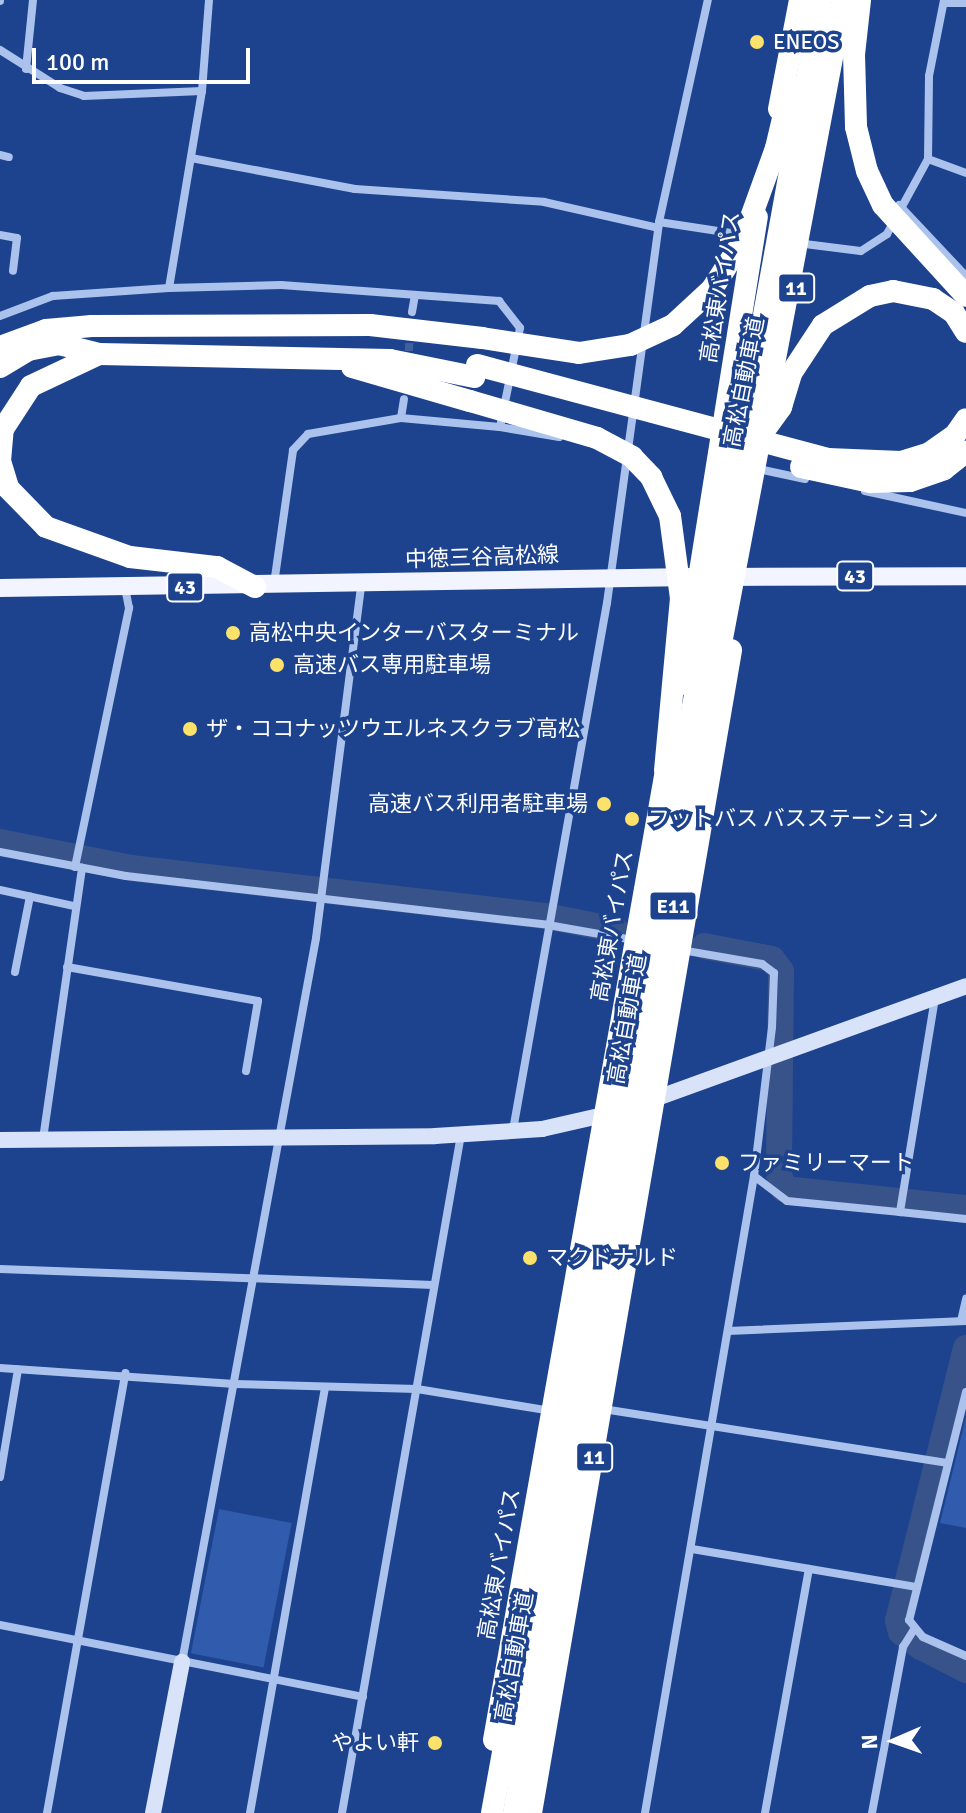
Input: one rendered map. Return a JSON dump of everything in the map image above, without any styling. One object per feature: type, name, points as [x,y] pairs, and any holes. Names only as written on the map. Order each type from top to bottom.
[{"type":"highway","name":"高松東バイパス","points":[[481,1813],[701,577],[754,237],[800,0]]},
{"type":"highway","name":"高松自動車道","points":[[492,1813],[635,1008],[821,0]]},
{"type":"highway","name":"高松自動車道","points":[[514,1813],[761,434],[843,0]]},
{"type":"highway","name":"11","points":[[531,1813],[602,1409],[677,949],[851,0]]},
{"type":"highway","points":[[860,0],[854,54],[856,127],[867,171],[883,205],[966,296]]},
{"type":"highway","points":[[0,347],[46,330],[92,326],[403,327],[552,351],[606,351],[654,336],[694,308],[728,268],[742,242],[776,148],[793,77],[812,52]]},
{"type":"highway","points":[[761,434],[781,407],[792,372],[823,325],[854,302],[893,291],[933,299],[954,313],[966,332]]},
{"type":"highway","points":[[335,326],[392,348],[870,482],[910,481],[944,469],[966,452]]},
{"type":"highway","points":[[0,367],[28,350],[59,344],[99,354],[390,360],[476,371],[828,459],[901,462],[928,454],[955,435],[966,419]]},
{"type":"highway","points":[[99,354],[31,386],[3,429],[0,461],[8,488],[46,527],[130,557],[217,567],[264,586]]},
{"type":"highway","points":[[332,361],[559,424],[632,457],[651,477],[670,516],[678,552],[679,656],[635,1008]]},
{"type":"main road","name":"中徳三谷高松線","points":[[0,588],[361,585],[610,577],[966,576]]},
{"type":"street","points":[[26,69],[33,0]]},
{"type":"street","points":[[169,288],[202,91],[209,0]]},
{"type":"street","points":[[513,1132],[610,577],[659,225],[708,0]]},
{"type":"street","points":[[191,158],[355,189],[544,202],[659,225],[861,251],[887,234],[899,205],[928,159],[929,76],[944,2],[966,3]]},
{"type":"street","points":[[0,50],[26,69],[84,96],[202,91]]},
{"type":"street","points":[[928,159],[966,173]]},
{"type":"street","points":[[899,205],[966,276]]},
{"type":"street","points":[[0,235],[17,238],[13,271]]},
{"type":"street","points":[[0,316],[53,296],[169,288],[281,285],[499,301],[517,319],[520,328],[500,427]]},
{"type":"street","points":[[412,312],[415,295]]},
{"type":"street","points":[[401,418],[404,399]]},
{"type":"street","points":[[264,586],[293,450],[320,429],[401,418],[500,427],[627,449]]},
{"type":"street","points":[[877,493],[936,482],[966,463]]},
{"type":"street","points":[[763,470],[966,513]]},
{"type":"street","points":[[153,1813],[322,893],[361,585]]},
{"type":"street","points":[[43,1139],[78,862],[129,608],[125,588]]},
{"type":"street","points":[[0,852],[549,920],[636,940]]},
{"type":"street","points":[[0,890],[74,906]]},
{"type":"street","points":[[15,972],[30,896]]},
{"type":"street","points":[[645,1813],[769,1083],[774,973],[762,964],[677,949]]},
{"type":"street","points":[[67,967],[258,1001],[246,1071]]},
{"type":"street","points":[[0,1140],[513,1132],[604,1116],[651,1101],[769,1061],[966,986]]},
{"type":"street","points":[[901,1206],[935,998]]},
{"type":"street","points":[[342,1813],[461,1134]]},
{"type":"street","points":[[754,1176],[787,1201],[901,1206],[966,1219]]},
{"type":"street","points":[[0,1269],[434,1285]]},
{"type":"street","points":[[728,1331],[963,1321],[966,1299]]},
{"type":"street","points":[[0,1368],[125,1373],[234,1384],[417,1389],[553,1412]]},
{"type":"street","points":[[0,1477],[18,1369]]},
{"type":"street","points":[[47,1813],[125,1373]]},
{"type":"street","points":[[250,1813],[325,1388]]},
{"type":"street","points":[[966,1392],[909,1586],[909,1620],[914,1631],[966,1656]]},
{"type":"street","points":[[602,1409],[944,1462]]},
{"type":"street","points":[[692,1549],[909,1586]]},
{"type":"street","points":[[765,1813],[809,1569]]},
{"type":"street","points":[[0,1625],[273,1682],[363,1697]]},
{"type":"street","points":[[872,1813],[903,1647],[914,1631]]},
{"type":"shaded area","points":[[966,1417],[966,1528],[940,1523]]},
{"type":"shaded area","points":[[219,1509],[292,1523],[264,1667],[191,1653]]},
{"type":"waterway","points":[[0,842],[131,868],[546,916],[616,930]]},
{"type":"waterway","points":[[704,946],[772,959],[781,971],[779,1174],[784,1189],[966,1208]]},
{"type":"waterway","points":[[966,1348],[898,1621],[901,1632],[921,1647],[966,1670]]},
{"type":"tunnel","points":[[408,363],[410,332]]},
{"type":"place","name":"ENEOS","points":[[757,42]]},
{"type":"place","name":"高松中央インターバスターミナル","points":[[233,633]]},
{"type":"place","name":"高速バス専用駐車場","points":[[277,665]]},
{"type":"place","name":"ザ・ココナッツウエルネスクラブ高松","points":[[190,729]]},
{"type":"place","name":"高速バス利用者駐車場","points":[[604,804]]},
{"type":"place","name":"フットバス バスステーション","points":[[632,819]]},
{"type":"place","name":"ファミリーマート","points":[[722,1163]]},
{"type":"place","name":"マクドナルド","points":[[530,1258]]},
{"type":"place","name":"やよい軒","points":[[435,1743]]}]
